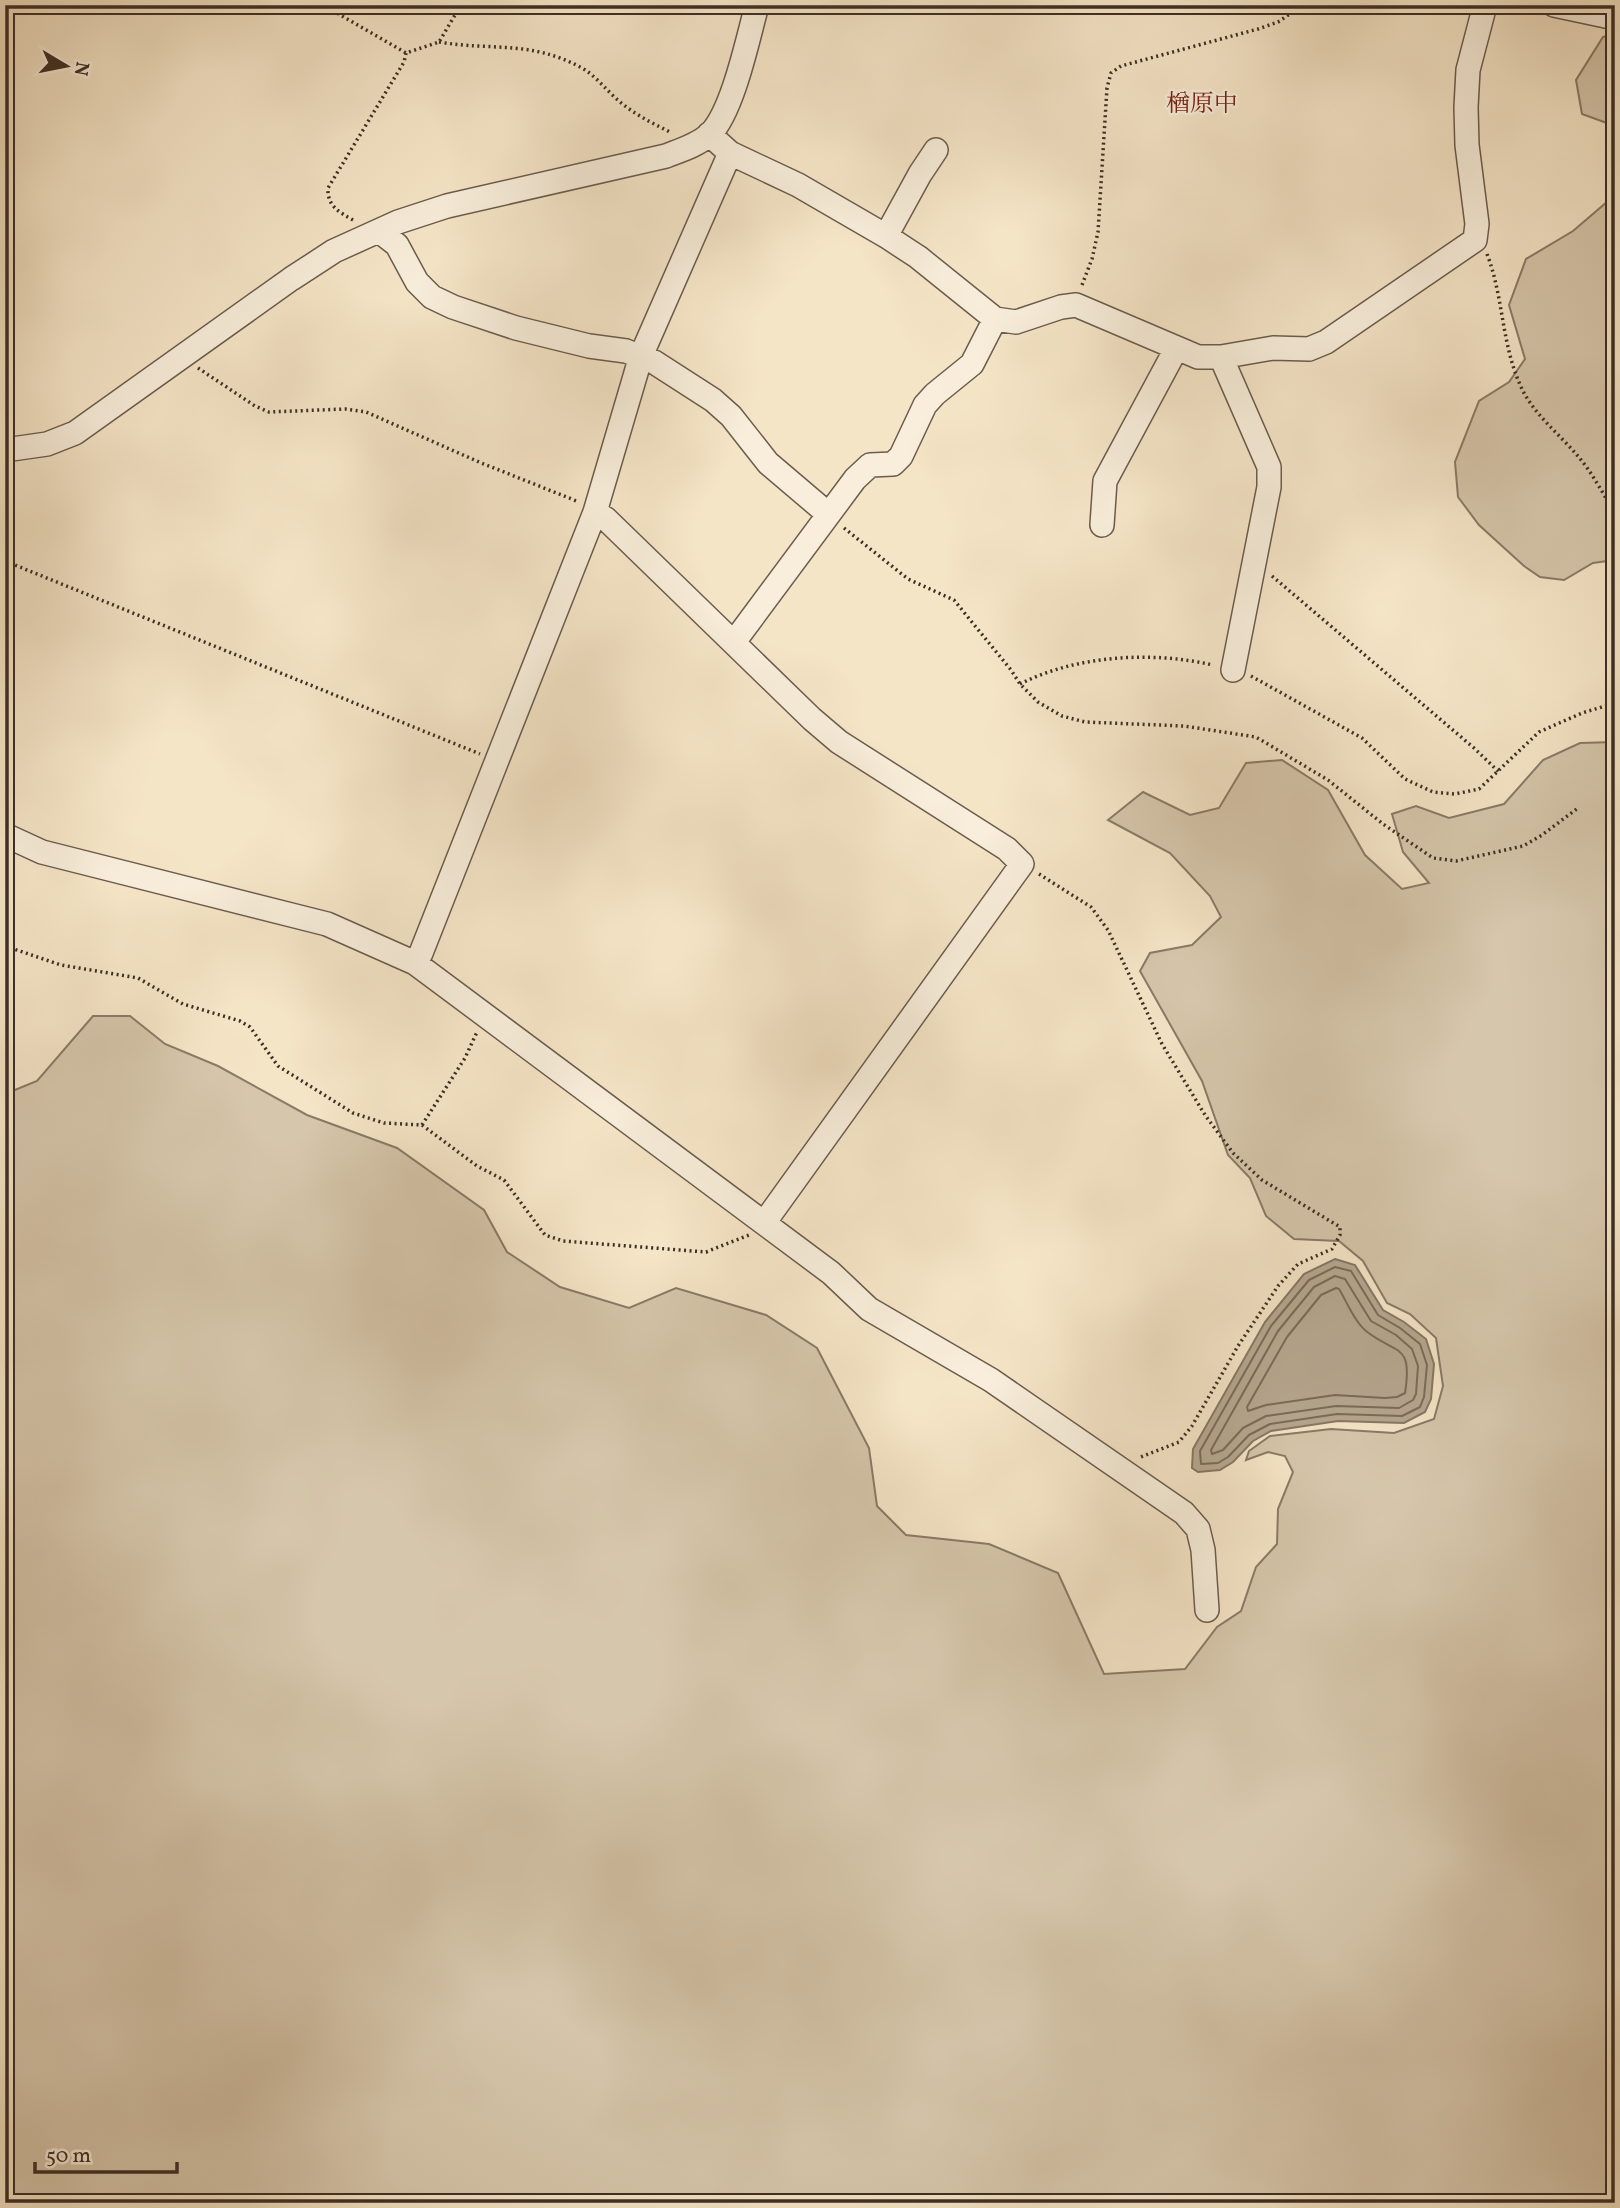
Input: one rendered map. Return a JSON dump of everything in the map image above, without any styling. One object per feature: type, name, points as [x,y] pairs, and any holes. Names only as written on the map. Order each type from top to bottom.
[{"type":"street","points":[[5,450],[47,444],[75,433],[291,279],[334,251],[379,230],[447,206],[666,156],[701,140],[720,121],[738,74],[757,5]]},
{"type":"street","points":[[701,140],[798,185],[886,236],[918,257],[995,319],[1016,322],[1061,307],[1076,305],[1198,357],[1221,357],[1273,348],[1309,349],[1326,342],[1475,240],[1477,224],[1467,145],[1466,107],[1468,70],[1485,5]]},
{"type":"street","points":[[1554,5],[1615,18]]},
{"type":"street","points":[[886,236],[919,174],[936,150]]},
{"type":"street","points":[[415,963],[596,512],[641,356],[730,153]]},
{"type":"street","points":[[379,230],[397,245],[417,282],[432,297],[453,307],[516,328],[641,356],[713,400],[731,416],[768,463],[828,514]]},
{"type":"street","points":[[734,642],[855,480],[870,465],[892,464],[901,456],[925,405],[972,364],[995,319]]},
{"type":"street","points":[[1102,526],[1105,481],[1176,349]]},
{"type":"street","points":[[1221,357],[1269,467],[1269,487],[1233,670]]},
{"type":"street","points":[[596,512],[839,742],[1007,849],[1022,864],[764,1223]]},
{"type":"street","points":[[5,835],[42,852],[327,924],[415,963],[831,1273],[869,1309],[991,1380],[1184,1513],[1198,1528],[1203,1550],[1207,1610]]},
{"type":"path","points":[[323,5],[406,53],[439,42],[518,47],[551,54],[585,69],[620,102],[642,118],[701,140]]},
{"type":"path","points":[[439,42],[461,5]]},
{"type":"path","points":[[1076,305],[1098,232],[1107,88],[1111,73],[1121,66],[1278,22],[1303,5]]},
{"type":"path","points":[[379,230],[365,227],[334,209],[327,198],[328,188],[404,62],[406,53]]},
{"type":"path","points":[[1475,240],[1486,251],[1492,268],[1505,343],[1511,366],[1524,393],[1579,456],[1615,513]]},
{"type":"path","points":[[182,357],[255,406],[269,412],[345,409],[366,412],[479,462],[582,503],[596,512]]},
{"type":"path","points":[[828,514],[908,579],[954,600],[1012,670],[1020,684],[1038,702],[1062,716],[1085,722],[1184,726],[1255,737],[1328,780],[1383,824],[1433,858],[1456,861],[1523,846],[1578,808]]},
{"type":"path","points":[[5,561],[496,761]]},
{"type":"path","points":[[1252,565],[1262,568],[1499,772]]},
{"type":"path","points":[[1020,684],[1032,678],[1107,658],[1186,659],[1233,670],[1248,674],[1362,738],[1405,779],[1433,792],[1455,793],[1479,789],[1539,733],[1582,713],[1615,703]]},
{"type":"path","points":[[1022,864],[1091,907],[1108,930],[1162,1044],[1205,1115],[1233,1153],[1262,1180],[1340,1227],[1340,1235],[1332,1249],[1298,1264],[1278,1286],[1238,1346],[1192,1426],[1179,1441],[1129,1463],[1124,1471]]},
{"type":"path","points":[[5,946],[61,965],[138,978],[183,1004],[240,1021],[250,1027],[278,1066],[353,1113],[384,1122],[422,1125],[477,1166],[504,1180],[545,1235],[563,1241],[706,1252],[752,1234],[764,1223]]},
{"type":"path","points":[[422,1125],[465,1058],[484,1016]]},
{"type":"shaded area","points":[[1615,35],[1615,126],[1582,114],[1576,80],[1603,37]]},
{"type":"shaded area","points":[[1615,188],[1615,560],[1593,563],[1564,580],[1540,577],[1479,525],[1458,497],[1455,462],[1479,401],[1509,382],[1525,359],[1509,305],[1526,259],[1573,231],[1608,201]]},
{"type":"shaded area","points":[[1615,742],[1615,2203],[5,2203],[5,1094],[37,1081],[93,1016],[130,1016],[165,1044],[218,1066],[307,1115],[397,1148],[484,1210],[507,1252],[560,1287],[629,1308],[676,1288],[766,1315],[817,1348],[869,1448],[877,1506],[906,1535],[989,1544],[1058,1573],[1104,1674],[1185,1669],[1217,1627],[1241,1611],[1256,1567],[1277,1544],[1278,1509],[1293,1472],[1285,1456],[1268,1452],[1246,1460],[1249,1451],[1270,1436],[1331,1429],[1394,1433],[1434,1419],[1443,1386],[1436,1338],[1410,1314],[1387,1303],[1363,1261],[1339,1241],[1294,1239],[1266,1216],[1250,1178],[1228,1155],[1202,1081],[1140,971],[1150,953],[1192,945],[1221,917],[1210,896],[1170,853],[1108,820],[1143,792],[1190,815],[1219,808],[1246,763],[1282,760],[1328,790],[1365,855],[1402,889],[1429,883],[1403,852],[1392,814],[1416,806],[1449,818],[1504,804],[1543,760],[1580,743]]},
{"type":"water","points":[[1335,1259],[1355,1265],[1383,1310],[1426,1339],[1434,1364],[1431,1399],[1425,1412],[1404,1423],[1338,1421],[1271,1431],[1253,1441],[1233,1462],[1220,1470],[1198,1472],[1192,1468],[1193,1449],[1265,1322],[1304,1274]]},
{"type":"district","name":"楢原中","points":[[1202,105]]}]
